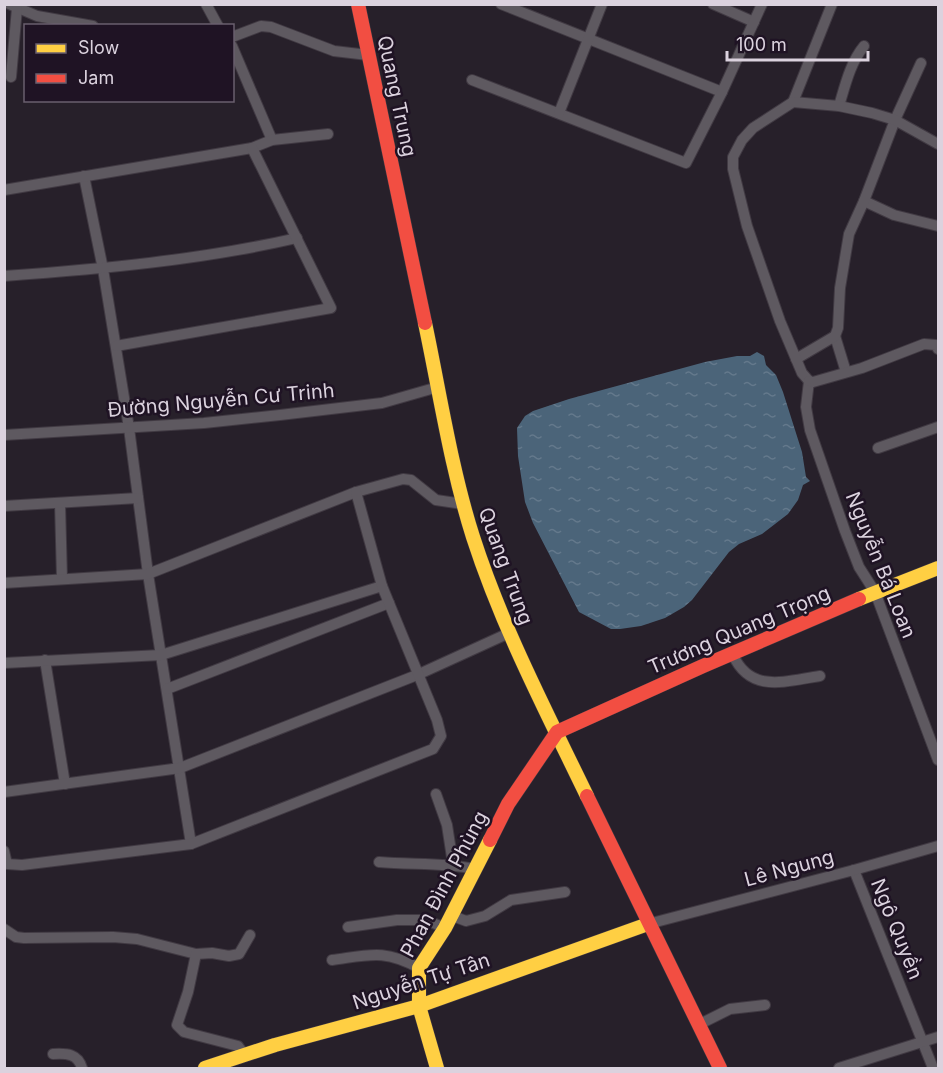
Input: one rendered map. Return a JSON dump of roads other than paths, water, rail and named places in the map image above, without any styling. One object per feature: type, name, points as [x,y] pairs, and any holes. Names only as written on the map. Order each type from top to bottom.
[{"type":"street","points":[[206,4],[217,24]]},
{"type":"street","name":"Quang Trung","points":[[358,4],[463,504],[483,572],[509,633],[648,924],[720,1068]]},
{"type":"street","points":[[501,4],[722,92]]},
{"type":"street","points":[[559,113],[602,4]]},
{"type":"street","points":[[713,4],[754,22]]},
{"type":"street","points":[[472,80],[686,163],[722,92],[762,4]]},
{"type":"street","points":[[832,4],[793,102],[753,128],[742,140],[733,157],[732,169],[747,226],[780,321],[802,373],[809,381],[813,382],[846,372],[924,344],[936,345],[939,349]]},
{"type":"street","points":[[11,77],[13,6],[37,16],[82,24]]},
{"type":"street","points":[[234,36],[261,26],[271,27],[334,51],[368,55]]},
{"type":"street","points":[[839,106],[851,68],[864,46]]},
{"type":"street","points":[[234,51],[272,140]]},
{"type":"street","points":[[846,372],[835,336],[838,328],[840,288],[849,234],[895,120],[921,63]]},
{"type":"street","points":[[793,102],[839,106],[895,120],[939,144]]},
{"type":"street","points":[[4,190],[252,148],[272,140],[328,134]]},
{"type":"street","points":[[116,346],[331,308],[252,148]]},
{"type":"street","points":[[84,176],[116,346],[148,574],[191,843]]},
{"type":"street","points":[[864,201],[894,215],[939,226]]},
{"type":"street","points":[[4,276],[103,269],[268,245],[297,238]]},
{"type":"street","points":[[796,359],[835,336]]},
{"type":"street","name":"Nguyễn Bá Loan","points":[[809,381],[806,407],[810,430],[859,567],[875,592],[939,760]]},
{"type":"street","name":"Đường Nguyễn Cư Trinh","points":[[4,435],[215,422],[382,403],[438,387]]},
{"type":"street","points":[[878,448],[939,427]]},
{"type":"street","points":[[4,583],[148,574],[356,492],[402,479],[411,480],[436,500],[463,504]]},
{"type":"street","points":[[4,851],[6,865],[22,865],[191,843],[433,748],[441,736],[437,720],[382,586],[356,492]]},
{"type":"street","points":[[4,506],[138,498]]},
{"type":"street","points":[[60,503],[62,579]]},
{"type":"street","name":"Trương Quang Trọng","points":[[557,732],[875,592],[939,568]]},
{"type":"street","points":[[4,663],[162,655],[382,586]]},
{"type":"street","points":[[167,690],[389,603]]},
{"type":"street","points":[[4,792],[180,768],[417,675],[509,633]]},
{"type":"street","points":[[733,655],[743,672],[768,682],[820,676]]},
{"type":"street","points":[[45,660],[65,784]]},
{"type":"street","name":"Phan Đình Phùng","points":[[437,1068],[419,1006],[419,968],[475,870],[508,804],[557,732]]},
{"type":"street","points":[[436,794],[447,825],[453,864]]},
{"type":"street","name":"Lê Ngung","points":[[648,924],[939,846]]},
{"type":"street","points":[[379,862],[421,866],[453,864],[475,870]]},
{"type":"street","name":"Ngô Quyền","points":[[854,870],[933,1068]]},
{"type":"street","points":[[348,927],[397,920],[466,921],[485,916],[511,900],[565,892]]},
{"type":"street","name":"Nguyễn Tự Tân","points":[[205,1068],[275,1045],[419,1006],[648,924]]},
{"type":"street","points":[[4,929],[16,937],[24,938],[79,936],[137,939],[196,954],[212,953],[229,956],[239,954],[250,935]]},
{"type":"street","points":[[196,954],[188,992],[177,1025],[184,1032],[238,1046],[245,1056]]},
{"type":"street","points":[[332,960],[386,954],[419,968]]},
{"type":"street","points":[[698,1025],[730,1009],[765,1005]]},
{"type":"street","points":[[839,1068],[939,1037]]},
{"type":"street","points":[[53,1054],[72,1055],[82,1068]]},
{"type":"water","points":[[757,352],[764,356],[766,365],[776,375],[802,452],[806,477],[810,481],[803,485],[798,500],[788,514],[762,534],[739,544],[729,552],[692,600],[665,618],[641,626],[611,629],[579,612],[533,523],[525,502],[518,456],[517,428],[525,416],[569,399],[705,362],[750,356]]}]
